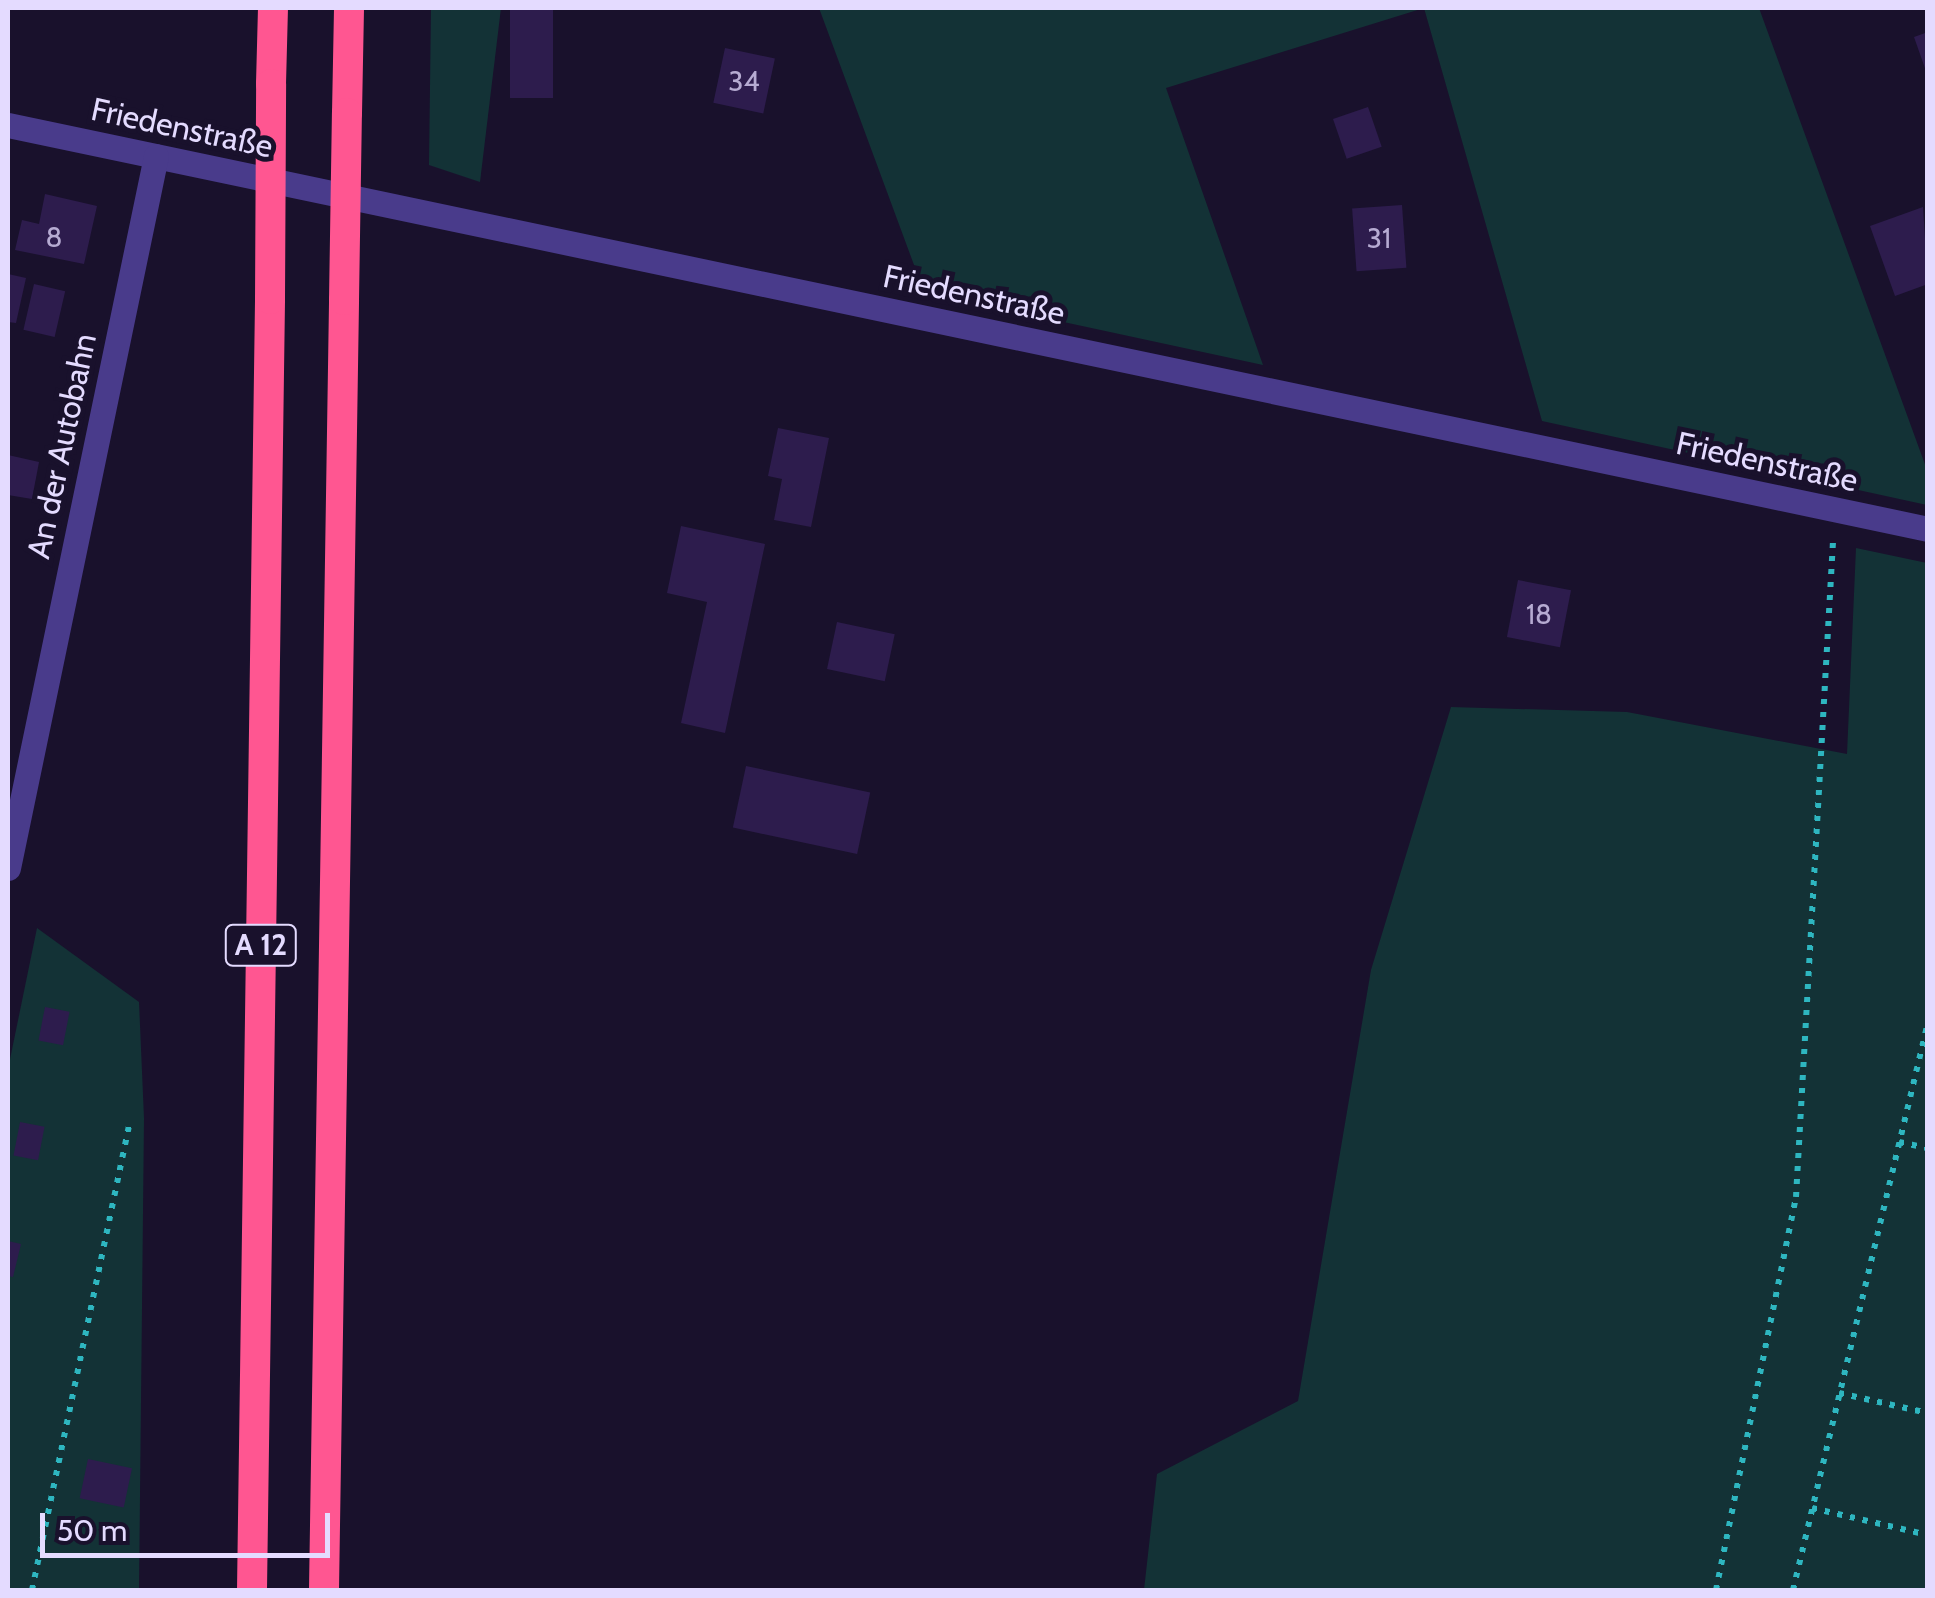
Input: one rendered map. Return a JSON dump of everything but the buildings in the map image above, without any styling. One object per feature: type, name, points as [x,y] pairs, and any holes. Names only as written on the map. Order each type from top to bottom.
[{"type":"highway","name":"A 12","points":[[252,1590],[272,8]]},
{"type":"highway","name":"A 12","points":[[324,1590],[349,8]]},
{"type":"street","name":"Friedenstraße","points":[[8,125],[1928,529]]},
{"type":"street","name":"An der Autobahn","points":[[8,868],[156,156]]},
{"type":"path","points":[[1716,1590],[1796,1197],[1835,510]]},
{"type":"path","points":[[1793,1590],[1928,1022]]},
{"type":"path","points":[[32,1590],[130,1121]]},
{"type":"path","points":[[1898,1142],[1928,1148]]},
{"type":"path","points":[[1839,1394],[1928,1413]]},
{"type":"path","points":[[1812,1508],[1928,1534]]},
{"type":"green space","points":[[431,8],[501,8],[480,182],[429,165]]},
{"type":"green space","points":[[819,8],[1424,8],[1166,88],[1263,365],[924,292]]},
{"type":"green space","points":[[1424,8],[1759,8],[1927,470],[1927,505],[1542,421]]},
{"type":"green space","points":[[1856,548],[1927,563],[1927,1590],[1144,1590],[1157,1474],[1298,1401],[1371,970],[1451,707],[1627,712],[1847,754]]},
{"type":"green space","points":[[37,928],[139,1002],[144,1118],[139,1590],[8,1590],[8,1069]]}]
